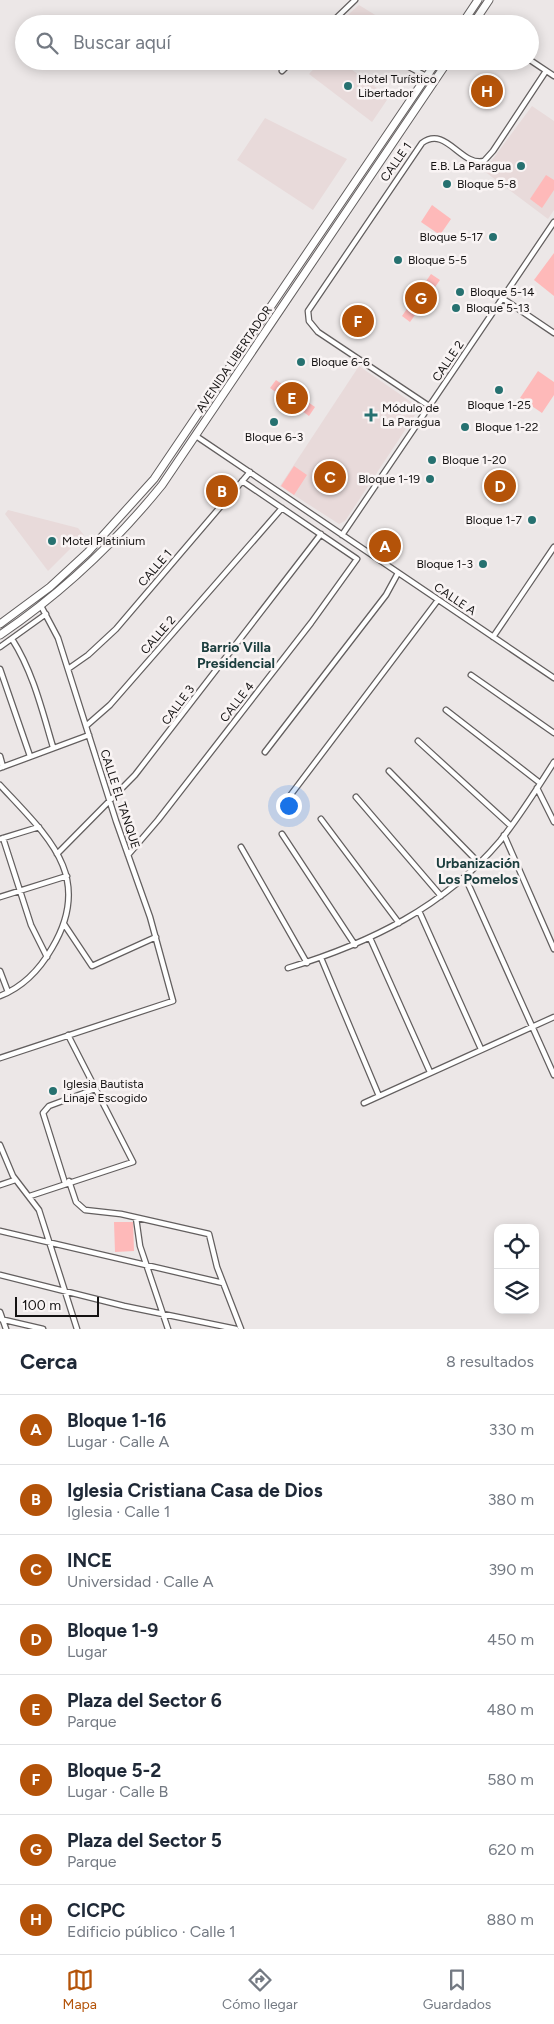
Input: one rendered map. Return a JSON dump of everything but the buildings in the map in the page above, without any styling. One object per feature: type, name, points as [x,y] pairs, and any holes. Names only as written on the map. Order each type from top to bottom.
[{"type":"main road","points":[[468,15],[478,0]]},
{"type":"main road","points":[[480,15],[489,0]]},
{"type":"main road","name":"AVENIDA LIBERTADOR","points":[[0,624],[50,587],[101,540],[154,479],[189,430],[430,70]]},
{"type":"main road","name":"AVENIDA LIBERTADOR","points":[[0,635],[41,606],[95,559],[129,524],[162,485],[442,70]]},
{"type":"main road","points":[[189,430],[196,436]]},
{"type":"street","points":[[339,15],[355,0]]},
{"type":"street","points":[[539,66],[554,76]]},
{"type":"street","points":[[415,70],[426,76]]},
{"type":"street","name":"CALLE 1","points":[[429,406],[318,332],[308,318],[308,311],[422,143],[430,139],[438,139],[475,161],[484,160],[493,151],[546,71]]},
{"type":"street","name":"CALLE 2","points":[[340,547],[345,536],[429,406],[554,222]]},
{"type":"street","points":[[502,298],[554,333]]},
{"type":"street","name":"CALLE A","points":[[196,436],[554,678]]},
{"type":"street","name":"CALLE 1","points":[[68,669],[88,655],[116,629],[250,472]]},
{"type":"street","points":[[242,481],[340,547]]},
{"type":"street","name":"CALLE 2","points":[[86,726],[110,705],[282,508]]},
{"type":"street","points":[[306,524],[312,515]]},
{"type":"street","name":"CALLE 3","points":[[57,854],[110,802],[168,734],[321,534]]},
{"type":"street","points":[[493,637],[554,546]]},
{"type":"street","name":"CALLE 4","points":[[128,855],[164,813],[311,623],[357,559],[340,547]]},
{"type":"street","points":[[265,752],[386,595],[398,573]]},
{"type":"street","points":[[283,805],[438,600]]},
{"type":"street","name":"CALLE EL TANQUE","points":[[41,606],[58,638],[88,735],[156,937],[173,1001],[68,1035]]},
{"type":"street","points":[[0,647],[46,614]]},
{"type":"street","points":[[12,639],[24,658],[34,684],[53,747]]},
{"type":"street","points":[[0,669],[30,756]]},
{"type":"street","points":[[471,675],[554,733]]},
{"type":"street","points":[[446,710],[539,785],[554,822]]},
{"type":"street","points":[[0,756],[2,767],[88,735]]},
{"type":"street","points":[[418,741],[512,826]]},
{"type":"street","points":[[288,968],[355,946],[419,911],[441,896],[465,877],[512,826],[554,762]]},
{"type":"street","points":[[389,771],[479,863]]},
{"type":"street","points":[[0,785],[39,827],[57,854],[67,876],[70,900],[64,924],[47,957],[24,983],[0,996]]},
{"type":"street","points":[[356,797],[441,896]]},
{"type":"street","points":[[321,819],[398,923]]},
{"type":"street","points":[[39,827],[2,838],[34,934],[47,957]]},
{"type":"street","points":[[282,834],[355,946]]},
{"type":"street","points":[[504,835],[554,949]]},
{"type":"street","points":[[241,847],[307,963]]},
{"type":"street","points":[[0,897],[67,876]]},
{"type":"street","points":[[465,877],[553,1075]]},
{"type":"street","points":[[419,911],[481,1049]]},
{"type":"street","points":[[64,924],[92,966],[156,937]]},
{"type":"street","points":[[370,938],[430,1072]]},
{"type":"street","points":[[321,958],[379,1096]]},
{"type":"street","points":[[0,971],[8,992]]},
{"type":"street","points":[[364,1102],[554,1017]]},
{"type":"street","points":[[0,1058],[68,1035],[133,1162],[67,1182],[30,1196]]},
{"type":"street","points":[[95,1089],[49,1106],[44,1110],[44,1120],[76,1202],[81,1208],[90,1212],[136,1218],[209,1234],[223,1283],[241,1329]]},
{"type":"street","points":[[1,1149],[15,1180],[30,1196],[38,1210],[77,1329]]},
{"type":"street","points":[[0,1185],[15,1180]]},
{"type":"street","points":[[136,1218],[140,1246],[168,1329]]},
{"type":"street","points":[[0,1231],[223,1283]]},
{"type":"street","points":[[0,1275],[124,1306],[162,1312],[236,1329]]},
{"type":"street","points":[[0,1312],[6,1329]]},
{"type":"street","points":[[1,1319],[43,1329]]},
{"type":"shaded area","points":[[359,5],[375,15],[348,15]]},
{"type":"shaded area","name":"Hotel Turístico Libertador","points":[[313,70],[352,70],[389,97],[372,122],[309,74]]},
{"type":"shaded area","name":"E.B. La Paragua","points":[[532,106],[554,121],[554,210],[548,219],[484,171]]},
{"type":"shaded area","points":[[265,118],[347,159],[313,210],[237,160]]},
{"type":"shaded area","points":[[546,175],[554,180],[554,190],[542,208],[530,199]]},
{"type":"shaded area","points":[[432,205],[451,219],[440,235],[421,222]]},
{"type":"shaded area","points":[[554,253],[554,296],[534,280]]},
{"type":"shaded area","points":[[431,274],[440,280],[410,322],[402,316]]},
{"type":"shaded area","points":[[359,366],[414,404],[417,412],[345,521],[339,524],[280,486]]},
{"type":"shaded area","points":[[538,371],[554,382],[554,395],[542,413],[520,398]]},
{"type":"shaded area","points":[[276,380],[315,407],[309,416],[270,388]]},
{"type":"shaded area","points":[[294,466],[307,475],[294,495],[281,486]]},
{"type":"shaded area","name":"Motel Platinium","points":[[8,510],[78,528],[84,535],[48,571],[5,514]]},
{"type":"shaded area","points":[[114,1222],[133,1222],[134,1251],[115,1252]]},
{"type":"place","name":"Hotel Turístico Libertador","points":[[348,86]]},
{"type":"place","name":"CICPC","points":[[487,91]]},
{"type":"place","name":"E.B. La Paragua","points":[[521,166]]},
{"type":"place","name":"Bloque 5-8","points":[[447,184]]},
{"type":"place","name":"Bloque 5-17","points":[[493,237]]},
{"type":"place","name":"Bloque 5-5","points":[[398,260]]},
{"type":"place","name":"Bloque 5-14","points":[[460,292]]},
{"type":"place","name":"Plaza del Sector 5","points":[[421,298]]},
{"type":"place","name":"Bloque 5-13","points":[[456,308]]},
{"type":"place","name":"Bloque 5-2","points":[[358,321]]},
{"type":"place","name":"Bloque 6-6","points":[[301,362]]},
{"type":"place","name":"Bloque 1-25","points":[[499,390]]},
{"type":"place","name":"Plaza del Sector 6","points":[[292,398]]},
{"type":"place","name":"Módulo de La Paragua","points":[[371,415]]},
{"type":"place","name":"Bloque 6-3","points":[[274,422]]},
{"type":"place","name":"Bloque 1-22","points":[[465,427]]},
{"type":"place","name":"Bloque 1-20","points":[[432,460]]},
{"type":"place","name":"INCE","points":[[330,477]]},
{"type":"place","name":"Bloque 1-19","points":[[430,479]]},
{"type":"place","name":"Bloque 1-9","points":[[500,486]]},
{"type":"place","name":"Iglesia Cristiana Casa de Dios","points":[[222,491]]},
{"type":"place","name":"Bloque 1-7","points":[[532,520]]},
{"type":"place","name":"Motel Platinium","points":[[52,541]]},
{"type":"place","name":"Bloque 1-16","points":[[385,546]]},
{"type":"place","name":"Bloque 1-3","points":[[483,564]]},
{"type":"place","name":"Iglesia Bautista Linaje Escogido","points":[[53,1091]]},
{"type":"district","name":"Barrio Villa Presidencial","points":[[236,656]]},
{"type":"district","name":"Urbanización Los Pomelos","points":[[478,872]]}]
